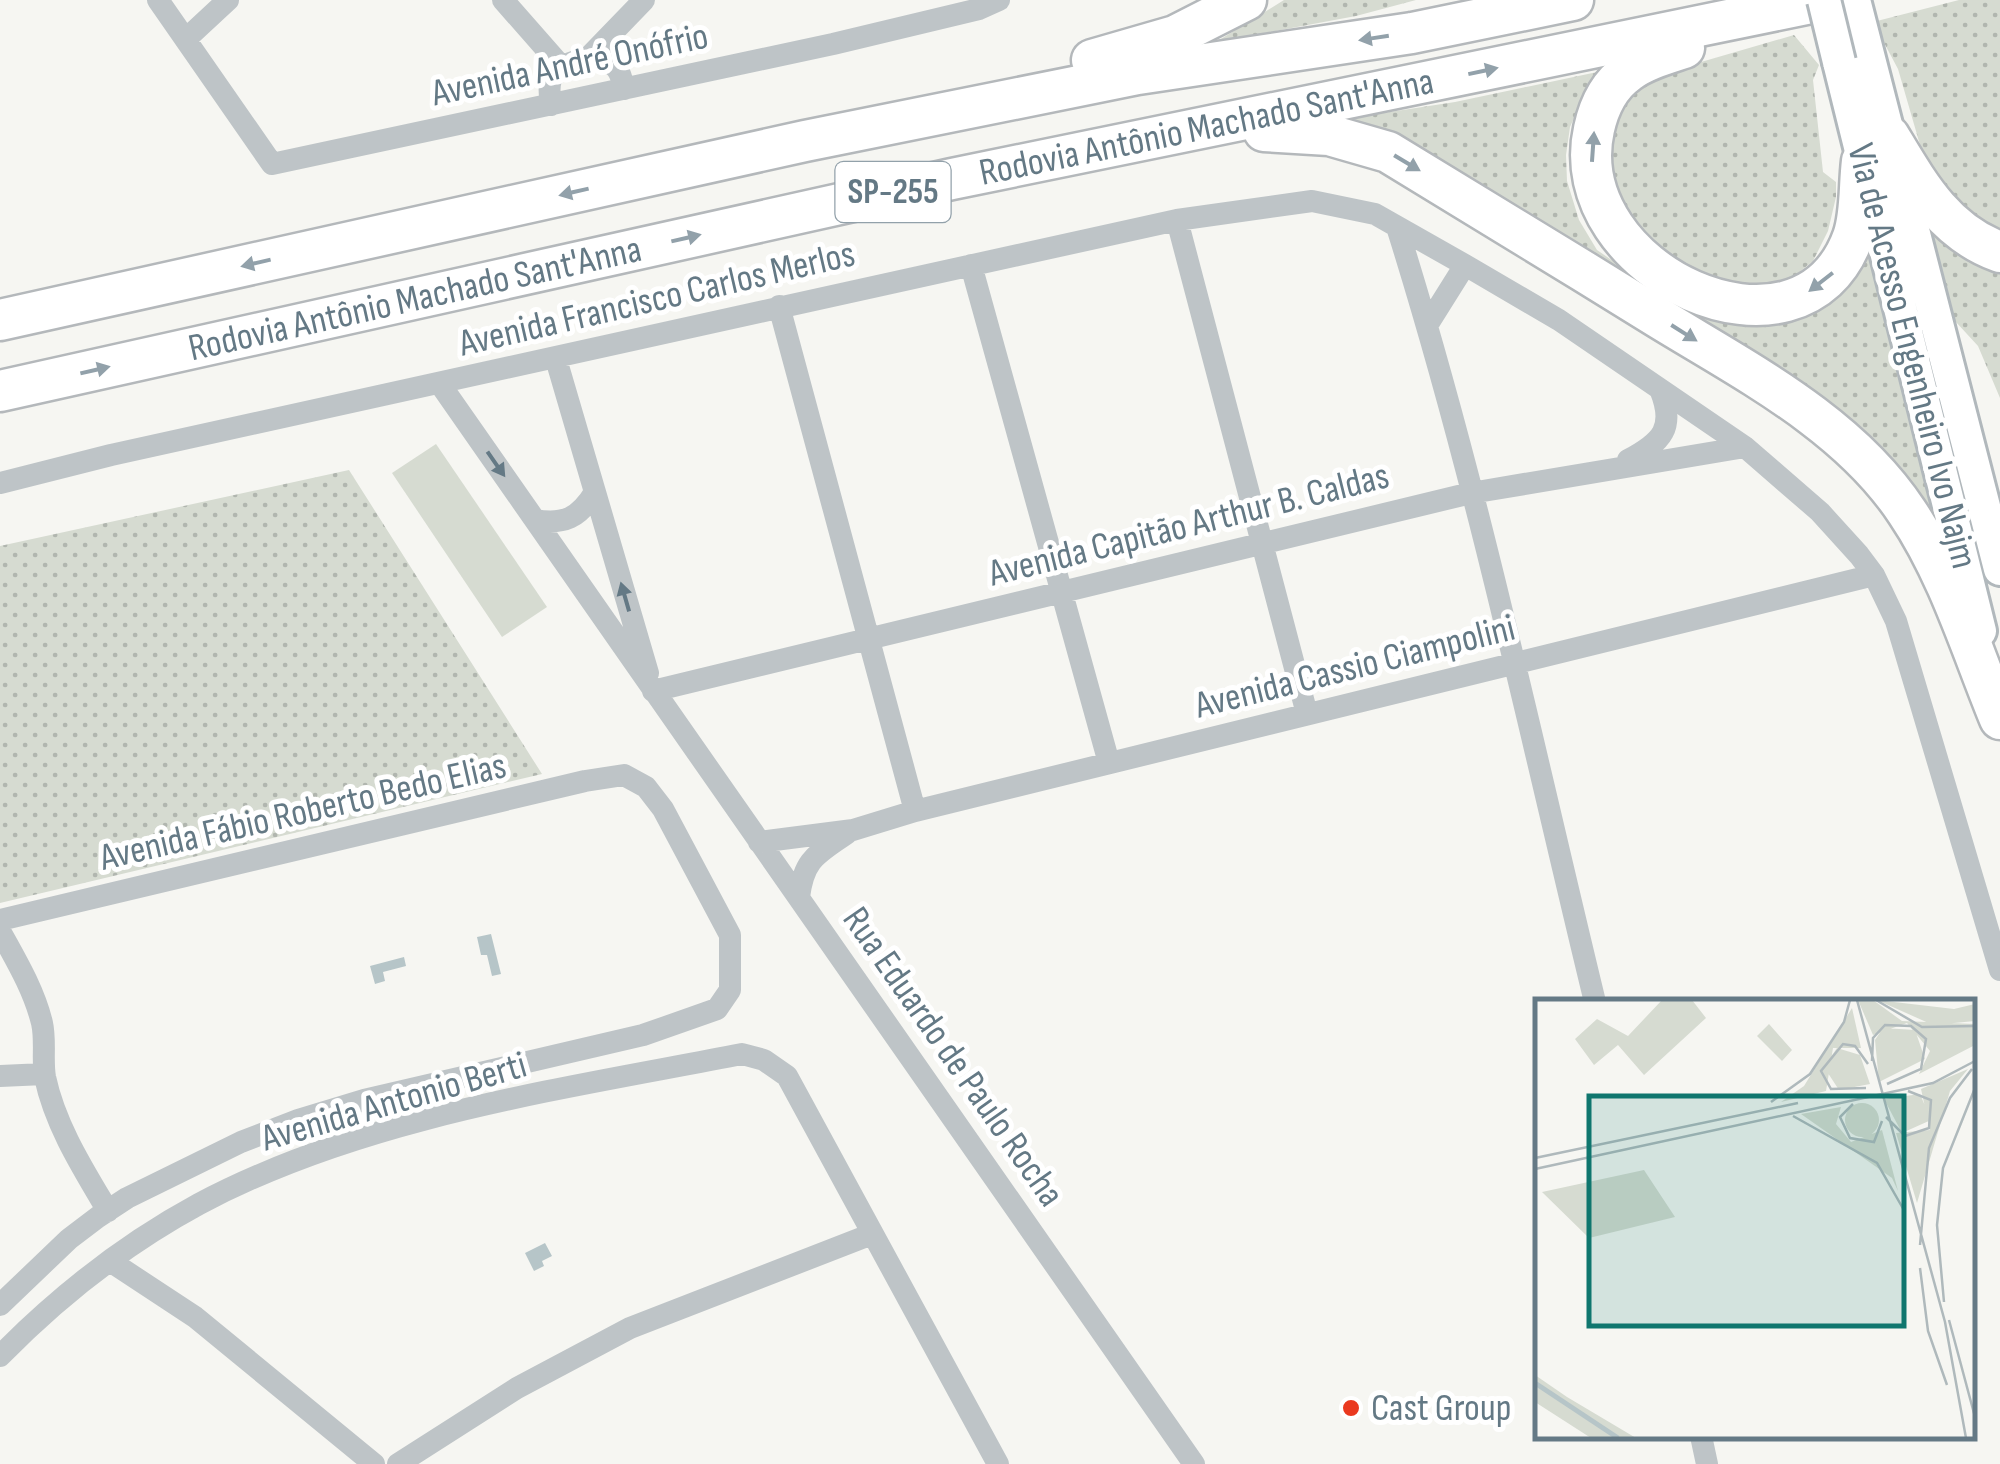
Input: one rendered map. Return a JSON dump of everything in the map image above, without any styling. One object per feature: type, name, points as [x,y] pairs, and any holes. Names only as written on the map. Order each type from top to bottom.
[{"type":"highway","points":[[805,141],[1175,36],[1246,0]]},
{"type":"highway","name":"Rodovia Antônio Machado Sant'Anna","points":[[0,320],[805,141],[1138,74],[1412,33],[1572,0]]},
{"type":"highway","points":[[1813,3],[1628,71],[1607,92],[1595,125],[1593,186],[1621,241],[1638,256],[1711,299],[1764,306],[1808,292],[1836,270],[1854,236],[1876,148],[1960,230],[2000,252]]},
{"type":"highway","name":"Rodovia Antônio Machado Sant'Anna","points":[[0,391],[1072,156],[1813,3]]},
{"type":"highway","points":[[1072,156],[1270,130],[1329,135],[1388,152],[1518,230],[1830,429],[1880,476],[1908,514],[1941,575],[2000,720]]},
{"type":"main road","points":[[1854,0],[1854,60]]},
{"type":"main road","points":[[1813,3],[1854,60]]},
{"type":"main road","name":"Via de Acesso Engenheiro Ivo Najm","points":[[1854,60],[2000,708]]},
{"type":"main road","name":"Via de Acesso Engenheiro Ivo Najm","points":[[1876,148],[2000,570]]},
{"type":"street","points":[[158,0],[186,38],[228,0]]},
{"type":"street","points":[[503,0],[561,66]]},
{"type":"street","points":[[551,104],[551,79],[561,66],[598,55],[644,0]]},
{"type":"street","points":[[909,26],[918,0]]},
{"type":"street","name":"Avenida André Onófrio","points":[[186,38],[272,164],[909,26],[979,10],[999,0]]},
{"type":"street","points":[[598,55],[618,68],[624,89]]},
{"type":"street","name":"Avenida Francisco Carlos Merlos","points":[[0,483],[1176,220],[1312,201],[1375,214],[1560,320],[1746,448],[1820,512],[1874,575],[1896,620],[2000,970]]},
{"type":"street","points":[[1176,220],[1307,714]]},
{"type":"street","points":[[1397,227],[1428,324],[1471,492],[1594,999]]},
{"type":"street","points":[[972,265],[1109,763]]},
{"type":"street","points":[[1428,324],[1466,265]]},
{"type":"street","points":[[779,306],[915,811]]},
{"type":"street","points":[[556,360],[653,690]]},
{"type":"street","name":"Rua Eduardo de Paulo Rocha","points":[[440,384],[1194,1464]]},
{"type":"street","points":[[1612,468],[1652,448],[1660,439],[1666,417],[1660,388]]},
{"type":"street","name":"Avenida Capitão Arthur B. Caldas","points":[[653,690],[1471,492],[1746,448]]},
{"type":"street","points":[[535,520],[555,524],[572,519],[594,492]]},
{"type":"street","name":"Avenida Cassio Ciampolini","points":[[853,830],[915,811],[1874,575]]},
{"type":"street","name":"Avenida Fábio Roberto Bedo Elias","points":[[0,920],[585,781],[624,776],[646,788],[663,810],[730,934],[730,990],[717,1009],[643,1035],[452,1077],[298,1120],[224,1150],[108,1210]]},
{"type":"street","points":[[760,842],[853,830]]},
{"type":"street","points":[[799,897],[802,873],[817,854],[853,830]]},
{"type":"street","points":[[0,931],[26,979],[42,1023],[44,1074],[74,1155],[108,1210],[69,1239],[0,1305]]},
{"type":"street","name":"Avenida Antonio Berti","points":[[0,1356],[47,1308],[139,1240],[201,1204],[288,1164],[482,1106],[742,1054],[764,1060],[787,1076],[872,1234]]},
{"type":"street","points":[[0,1076],[44,1074]]},
{"type":"street","points":[[398,1464],[517,1388],[630,1328],[872,1234],[998,1464]]},
{"type":"street","points":[[110,1262],[194,1318],[374,1464]]},
{"type":"street","points":[[1702,1439],[1708,1464]]},
{"type":"shaded area","points":[[1284,0],[1416,0],[1356,16],[1216,42]]},
{"type":"shaded area","points":[[1959,0],[2000,0],[2000,241],[1929,176],[1898,69],[1873,22]]},
{"type":"shaded area","points":[[1794,35],[1819,65],[1813,80],[1823,172],[1836,182],[1828,231],[1813,261],[1787,282],[1708,288],[1622,232],[1604,143],[1629,83]]},
{"type":"shaded area","points":[[1602,71],[1583,98],[1570,127],[1567,181],[1579,220],[1597,250],[1664,296],[1757,318],[1861,216],[1960,609],[1890,476],[1344,119],[1455,102]]},
{"type":"shaded area","points":[[1919,204],[2000,263],[2000,398],[1978,346],[1944,309]]},
{"type":"shaded area","points":[[436,444],[547,607],[502,637],[392,473]]},
{"type":"shaded area","points":[[349,470],[542,774],[0,903],[0,546]]},
{"type":"shaded area","points":[[491,934],[501,974],[492,976],[477,937]]},
{"type":"shaded area","points":[[404,957],[406,966],[383,972],[385,981],[375,984],[370,966]]},
{"type":"shaded area","points":[[545,1243],[552,1256],[534,1271],[525,1253]]},
{"type":"place","name":"Cast Group","points":[[1351,1408]]}]
